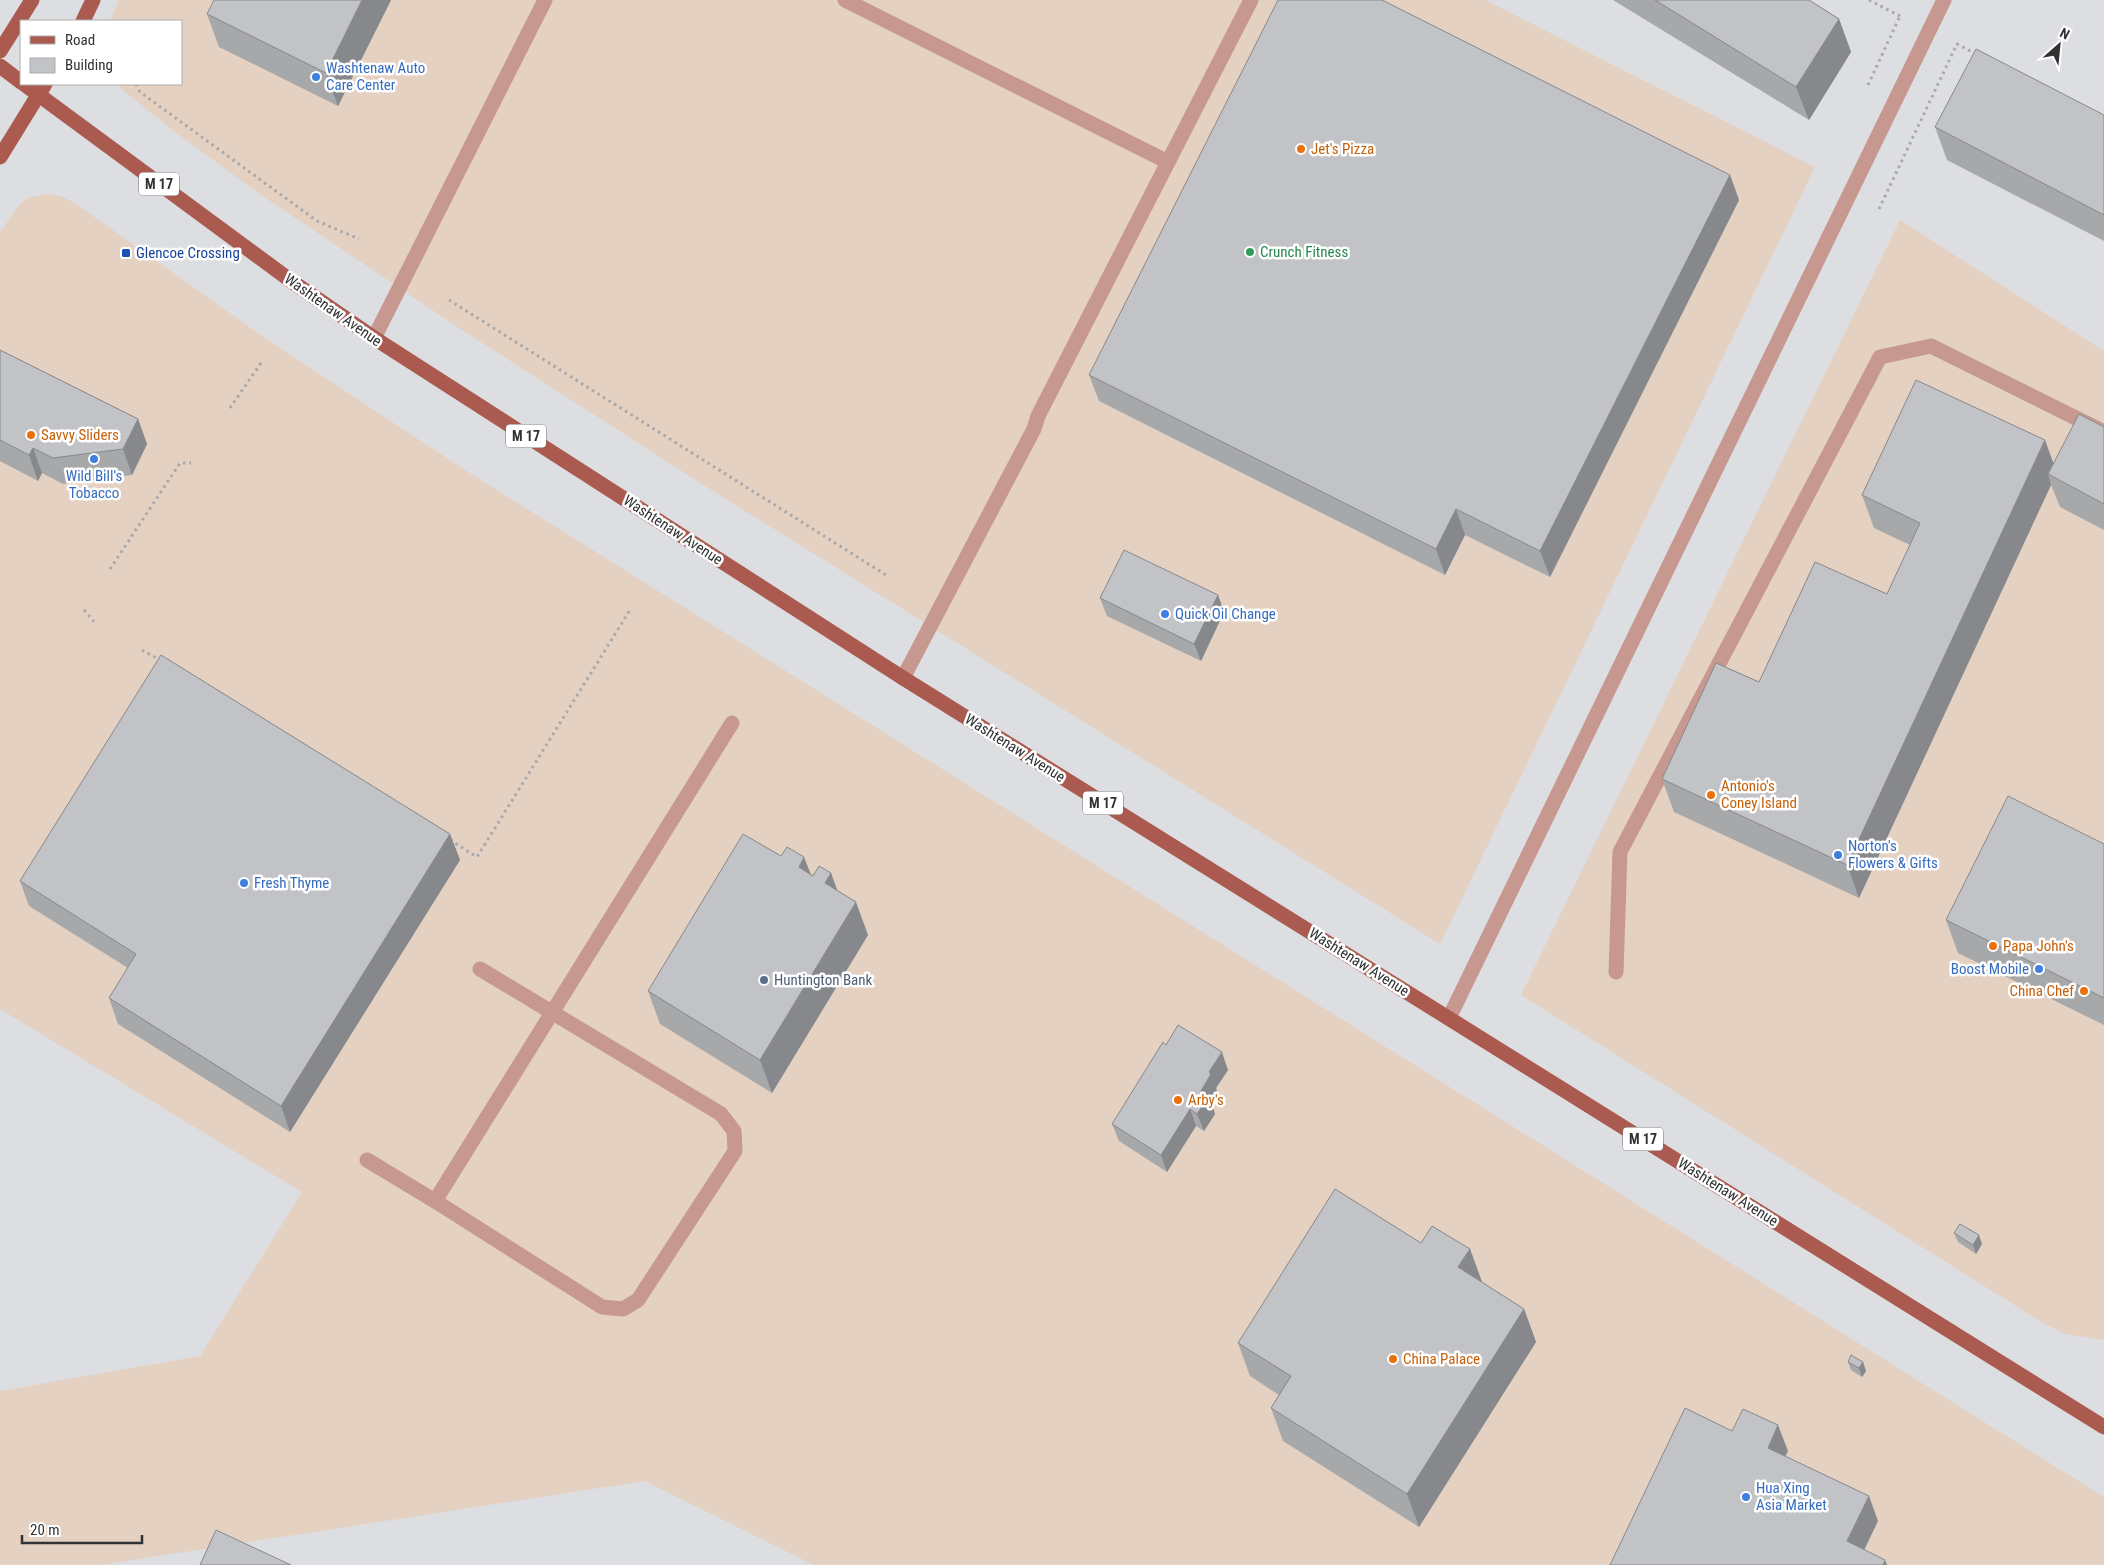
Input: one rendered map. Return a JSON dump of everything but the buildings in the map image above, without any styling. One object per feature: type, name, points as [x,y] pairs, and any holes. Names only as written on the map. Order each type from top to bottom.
[{"type":"main road","points":[[0,51],[32,0]]},
{"type":"main road","points":[[83,20],[93,0]]},
{"type":"main road","name":"Washtenaw Avenue","points":[[0,66],[20,81]]},
{"type":"main road","name":"Washtenaw Avenue","points":[[29,85],[42,89],[287,278],[374,338],[903,678],[2104,1427]]},
{"type":"main road","points":[[0,157],[42,89]]},
{"type":"lane","points":[[374,338],[545,0]]},
{"type":"lane","points":[[845,0],[1168,162]]},
{"type":"lane","points":[[903,678],[1034,429],[1038,416],[1251,0]]},
{"type":"lane","points":[[1449,1018],[1944,0]]},
{"type":"lane","points":[[1616,972],[1620,852],[1880,357],[1932,346],[2104,432]]},
{"type":"lane","points":[[435,1201],[732,723]]},
{"type":"lane","points":[[367,1160],[602,1307],[623,1309],[638,1300],[735,1151],[734,1131],[721,1114],[480,969]]},
{"type":"path","points":[[1869,0],[1900,16]]},
{"type":"path","points":[[1878,209],[1958,44],[1983,57]]},
{"type":"path","points":[[136,85],[140,92],[317,221],[359,240]]},
{"type":"path","points":[[449,300],[886,575]]},
{"type":"path","points":[[230,408],[261,363]]},
{"type":"path","points":[[110,569],[180,463],[191,463]]},
{"type":"path","points":[[84,610],[95,623]]},
{"type":"path","points":[[444,836],[477,857],[630,610]]},
{"type":"path","points":[[142,650],[168,665]]},
{"type":"shaded area","points":[[119,0],[1485,0],[1815,167],[1440,944],[705,486],[462,330],[261,195],[175,132],[118,85],[182,85],[182,20],[110,20]]},
{"type":"shaded area","points":[[47,194],[61,196],[76,204],[265,338],[465,470],[2104,1497],[2104,1565],[814,1565],[645,1481],[100,1565],[0,1565],[0,1391],[200,1356],[302,1192],[0,1009],[0,232],[20,204],[28,198]]},
{"type":"shaded area","points":[[1900,220],[2104,351],[2104,1340],[2065,1334],[2043,1323],[1521,995]]},
{"type":"place","name":"Washtenaw Auto Care Center","points":[[316,77]]},
{"type":"place","name":"Jet's Pizza","points":[[1301,149]]},
{"type":"place","name":"Crunch Fitness","points":[[1250,252]]},
{"type":"place","name":"Glencoe Crossing","points":[[126,253]]},
{"type":"place","name":"Savvy Sliders","points":[[31,435]]},
{"type":"place","name":"Wild Bill's Tobacco","points":[[94,459]]},
{"type":"place","name":"Quick Oil Change","points":[[1165,614]]},
{"type":"place","name":"Antonio's Coney Island","points":[[1711,795]]},
{"type":"place","name":"Norton's Flowers & Gifts","points":[[1838,855]]},
{"type":"place","name":"Fresh Thyme","points":[[244,883]]},
{"type":"place","name":"Papa John's","points":[[1993,946]]},
{"type":"place","name":"Boost Mobile","points":[[2039,969]]},
{"type":"place","name":"Huntington Bank","points":[[764,980]]},
{"type":"place","name":"China Chef","points":[[2084,991]]},
{"type":"place","name":"Arby's","points":[[1178,1100]]},
{"type":"place","name":"China Palace","points":[[1393,1359]]},
{"type":"place","name":"Hua Xing Asia Market","points":[[1746,1497]]}]
